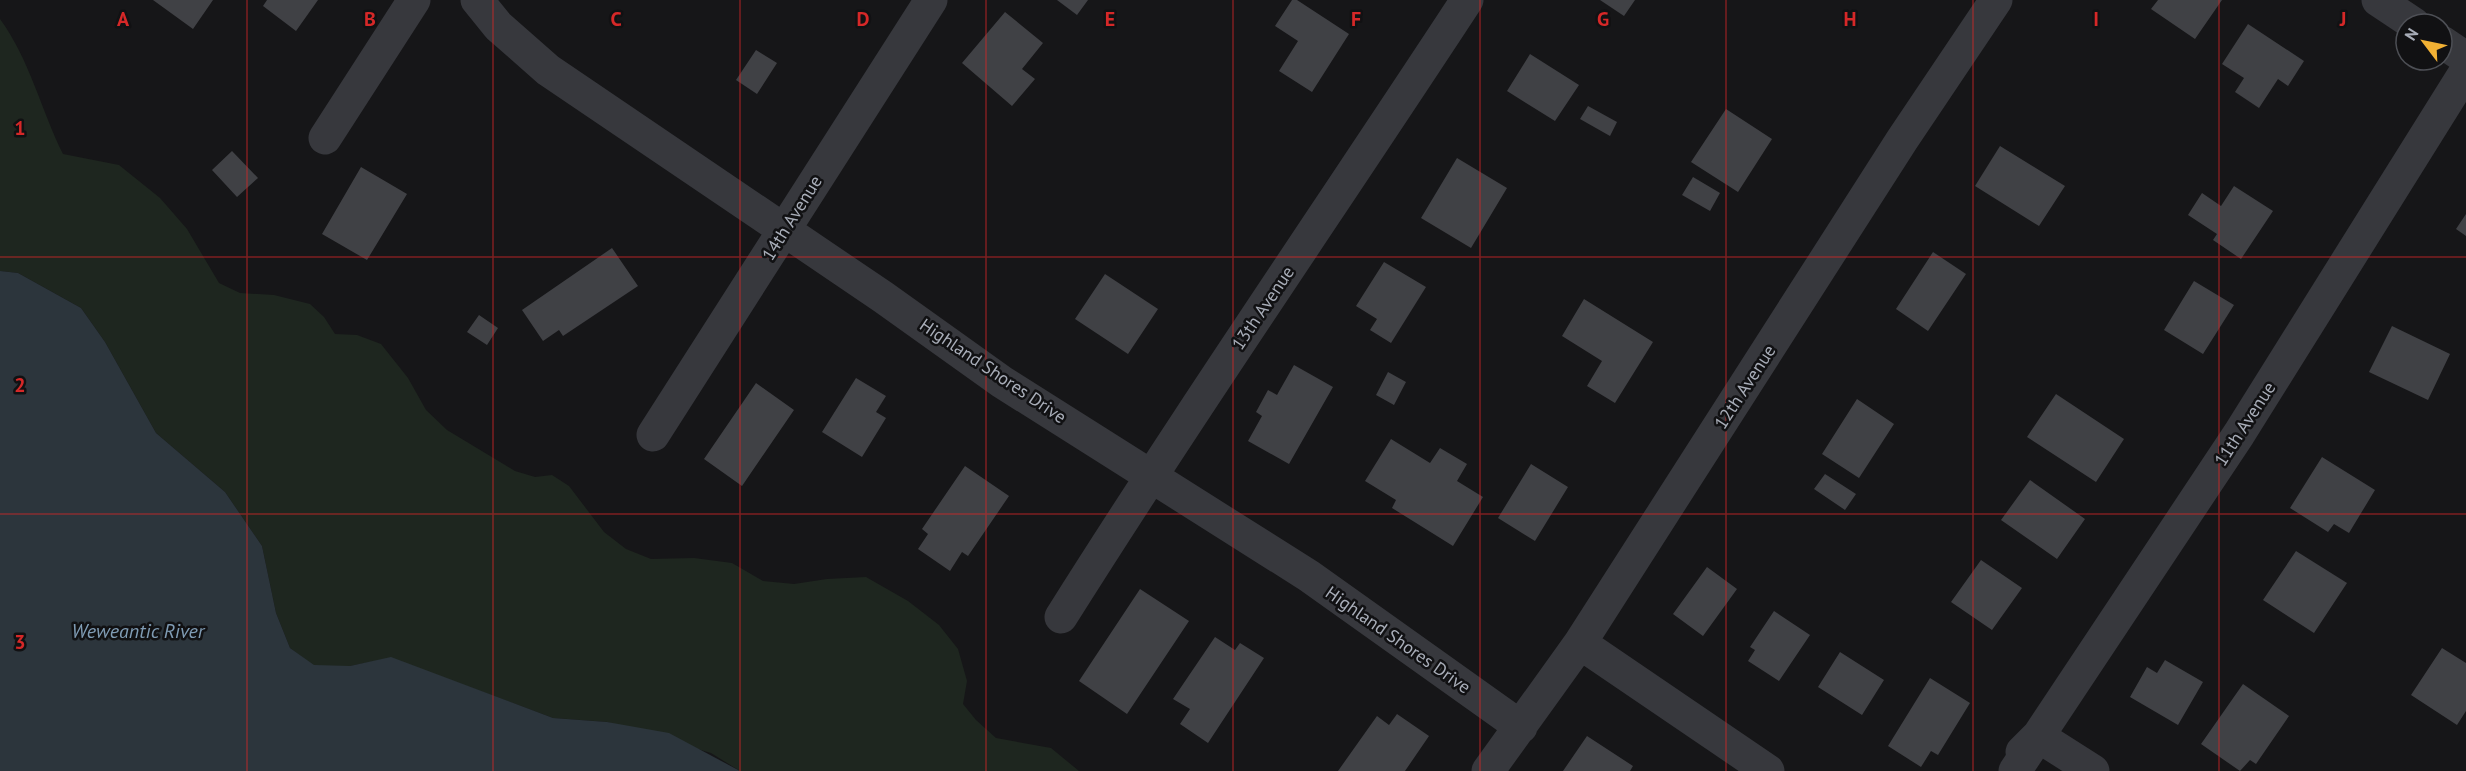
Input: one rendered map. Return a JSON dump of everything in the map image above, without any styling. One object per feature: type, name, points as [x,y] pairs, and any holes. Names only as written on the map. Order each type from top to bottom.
[{"type":"street","points":[[326,138],[414,0]]},
{"type":"street","name":"Highland Shores Drive","points":[[477,0],[498,26],[548,70],[785,230],[1002,382],[1151,474],[1309,576],[1521,727]]},
{"type":"street","name":"14th Avenue","points":[[653,435],[931,0]]},
{"type":"street","name":"13th Avenue","points":[[1061,617],[1151,474],[1323,220],[1467,0]]},
{"type":"street","name":"12th Avenue","points":[[1488,771],[1580,643],[1902,140],[1996,0]]},
{"type":"street","points":[[2378,0],[2396,12]]},
{"type":"street","name":"11th Avenue","points":[[2015,771],[2239,434],[2466,71]]},
{"type":"street","points":[[1580,643],[1768,771]]},
{"type":"street","points":[[2002,771],[2038,736],[2093,771]]},
{"type":"shaded area","points":[[0,19],[27,68],[63,154],[119,165],[160,198],[187,229],[219,283],[240,293],[274,295],[310,304],[324,317],[335,334],[357,335],[381,344],[408,378],[426,410],[447,430],[515,471],[535,477],[552,475],[569,486],[604,532],[626,549],[651,559],[694,558],[732,563],[763,581],[794,584],[866,577],[908,601],[939,625],[958,649],[967,681],[963,704],[976,720],[996,738],[1051,748],[1079,771],[740,771],[711,753],[607,722],[553,718],[391,658],[350,666],[314,666],[290,648],[276,613],[262,546],[225,492],[156,433],[105,342],[81,308],[18,273],[0,271]]},
{"type":"water","name":"Weweantic River","points":[[0,271],[18,273],[81,308],[105,342],[156,433],[225,492],[262,546],[276,613],[290,648],[314,665],[350,666],[391,657],[553,718],[607,722],[669,733],[740,771],[0,771]]},
{"type":"building","points":[[153,0],[213,0],[193,29]]},
{"type":"building","points":[[267,0],[318,0],[296,31],[263,6]]},
{"type":"building","points":[[1057,0],[1088,0],[1077,15]]},
{"type":"building","points":[[1292,0],[1297,0],[1349,34],[1312,92],[1279,71],[1298,41],[1275,26]]},
{"type":"building","points":[[1600,0],[1635,0],[1624,16]]},
{"type":"building","points":[[2158,0],[2222,0],[2195,39],[2151,9]]},
{"type":"building","points":[[1005,12],[1043,43],[1022,69],[1035,79],[1012,106],[962,63]]},
{"type":"building","points":[[2248,24],[2304,61],[2288,86],[2278,79],[2259,108],[2235,92],[2244,78],[2222,64]]},
{"type":"building","points":[[756,50],[777,63],[757,94],[736,80]]},
{"type":"building","points":[[1530,54],[1579,85],[1555,121],[1507,91]]},
{"type":"building","points":[[1588,106],[1617,122],[1610,136],[1580,119]]},
{"type":"building","points":[[1726,109],[1772,139],[1738,192],[1691,162]]},
{"type":"building","points":[[2000,146],[2065,186],[2039,226],[1975,186]]},
{"type":"building","points":[[232,151],[258,178],[237,197],[212,170]]},
{"type":"building","points":[[1457,158],[1507,188],[1471,248],[1421,218]]},
{"type":"building","points":[[361,167],[407,194],[367,260],[322,234]]},
{"type":"building","points":[[1693,177],[1720,193],[1710,211],[1682,195]]},
{"type":"building","points":[[2234,186],[2273,211],[2241,259],[2213,240],[2217,234],[2188,215],[2202,193],[2221,206]]},
{"type":"building","points":[[2466,214],[2466,236],[2456,229]]},
{"type":"building","points":[[612,248],[638,286],[563,336],[559,330],[543,341],[522,310]]},
{"type":"building","points":[[1933,252],[1966,274],[1928,331],[1896,309]]},
{"type":"building","points":[[1384,262],[1426,287],[1391,343],[1370,330],[1377,319],[1356,306]]},
{"type":"building","points":[[1105,274],[1158,309],[1128,354],[1075,319]]},
{"type":"building","points":[[2194,281],[2234,305],[2203,354],[2164,330]]},
{"type":"building","points":[[1584,299],[1653,342],[1615,403],[1587,386],[1602,361],[1562,336]]},
{"type":"building","points":[[479,315],[498,328],[487,345],[467,332]]},
{"type":"building","points":[[2392,326],[2450,354],[2428,400],[2369,372]]},
{"type":"building","points":[[1294,365],[1333,387],[1289,464],[1248,441],[1262,416],[1256,412],[1268,390],[1277,395]]},
{"type":"building","points":[[1388,372],[1406,382],[1394,405],[1376,395]]},
{"type":"building","points":[[856,378],[886,396],[876,412],[886,418],[862,457],[822,432]]},
{"type":"building","points":[[756,383],[794,410],[742,486],[704,459]]},
{"type":"building","points":[[2056,394],[2124,439],[2096,482],[2027,437]]},
{"type":"building","points":[[1857,399],[1894,424],[1859,478],[1822,454]]},
{"type":"building","points":[[1391,439],[1430,463],[1440,448],[1467,464],[1457,481],[1483,497],[1453,546],[1392,508],[1396,500],[1365,481]]},
{"type":"building","points":[[2322,457],[2375,490],[2349,533],[2334,524],[2328,532],[2290,508]]},
{"type":"building","points":[[1531,464],[1568,487],[1535,541],[1498,518]]},
{"type":"building","points":[[965,466],[1009,496],[968,556],[962,552],[950,571],[918,549],[928,534],[922,529]]},
{"type":"building","points":[[1825,474],[1856,494],[1845,510],[1814,489]]},
{"type":"building","points":[[2030,480],[2085,519],[2057,559],[2001,520]]},
{"type":"building","points":[[2296,551],[2347,583],[2314,633],[2263,600]]},
{"type":"building","points":[[1981,560],[2022,588],[1992,630],[1951,602]]},
{"type":"building","points":[[1707,567],[1737,589],[1703,636],[1673,614]]},
{"type":"building","points":[[1140,589],[1189,621],[1127,714],[1079,681]]},
{"type":"building","points":[[1774,611],[1810,635],[1779,681],[1748,661],[1755,650],[1750,647]]},
{"type":"building","points":[[1215,637],[1235,650],[1240,643],[1264,658],[1208,743],[1180,724],[1190,709],[1173,699]]},
{"type":"building","points":[[2442,648],[2466,663],[2466,711],[2457,725],[2411,695]]},
{"type":"building","points":[[1840,652],[1884,680],[1862,715],[1818,687]]},
{"type":"building","points":[[2165,660],[2203,682],[2178,725],[2130,697],[2147,667],[2157,673]]},
{"type":"building","points":[[1930,678],[1970,703],[1938,755],[1931,751],[1921,767],[1888,746]]},
{"type":"building","points":[[2243,684],[2289,716],[2256,764],[2250,760],[2240,771],[2201,744]]},
{"type":"building","points":[[1397,714],[1429,736],[1405,771],[1338,771],[1377,716],[1389,725]]},
{"type":"building","points":[[1587,736],[1633,766],[1630,771],[1563,771]]}]
